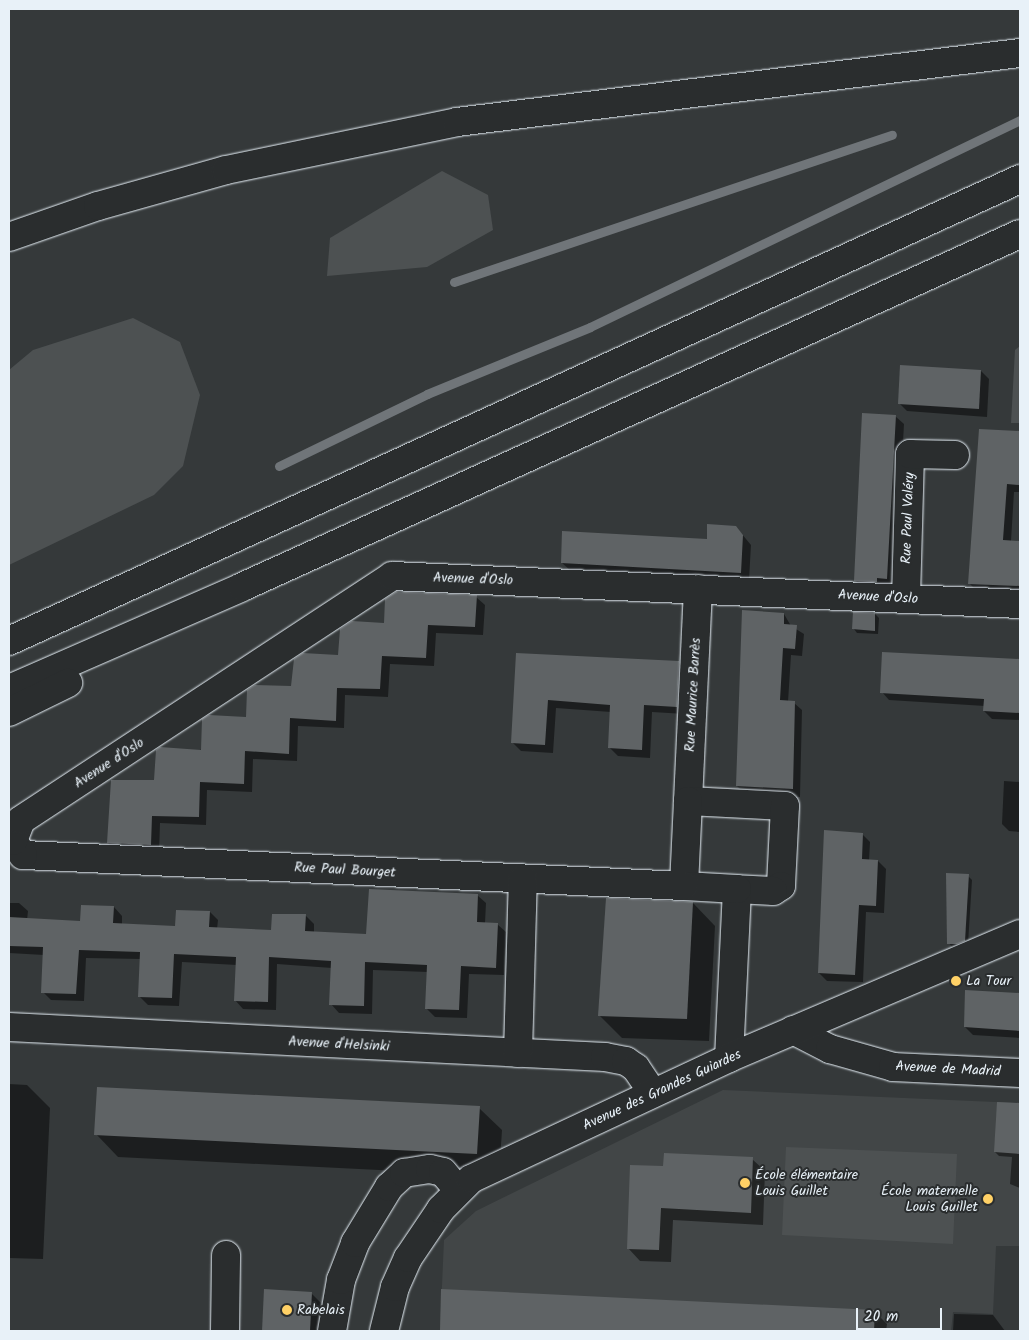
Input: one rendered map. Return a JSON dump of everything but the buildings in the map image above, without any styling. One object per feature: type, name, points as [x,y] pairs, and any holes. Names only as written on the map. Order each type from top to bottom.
[{"type":"main road","points":[[9,237],[98,206],[226,170],[457,122],[1020,53]]},
{"type":"main road","points":[[9,641],[1020,179]]},
{"type":"main road","points":[[9,690],[242,587],[1020,234]]},
{"type":"main road","name":"Rue Paul Valéry","points":[[906,598],[910,454],[955,455]]},
{"type":"main road","name":"Avenue d'Oslo","points":[[13,842],[21,820],[392,576],[1020,604]]},
{"type":"main road","points":[[9,712],[84,676],[242,587]]},
{"type":"main road","name":"Rue Maurice Barrès","points":[[684,886],[698,589]]},
{"type":"main road","points":[[684,886],[773,891],[781,886],[785,806],[688,801]]},
{"type":"main road","name":"Rue Paul Bourget","points":[[13,842],[23,855],[684,886]]},
{"type":"main road","points":[[518,1053],[523,879]]},
{"type":"main road","points":[[729,1058],[737,889]]},
{"type":"main road","name":"Avenue des Grandes Guiardes","points":[[384,1331],[395,1287],[408,1258],[424,1230],[458,1190],[490,1170],[729,1058],[1020,934]]},
{"type":"main road","name":"Avenue d'Helsinki","points":[[9,1027],[518,1053],[626,1061],[636,1068],[653,1094]]},
{"type":"main road","name":"Avenue de Madrid","points":[[793,1030],[830,1049],[893,1067],[1020,1073]]},
{"type":"main road","points":[[332,1331],[341,1280],[355,1243],[388,1188],[404,1173],[430,1169],[443,1172],[458,1190]]},
{"type":"main road","points":[[225,1331],[226,1255]]},
{"type":"shaded area","points":[[442,171],[488,195],[493,230],[427,267],[327,276],[330,238]]},
{"type":"shaded area","points":[[133,318],[180,342],[200,395],[183,466],[154,495],[9,565],[9,370],[33,350]]},
{"type":"shaded area","points":[[1020,346],[1020,423],[1011,423],[1015,350]]},
{"type":"shaded area","name":"École élémentaire Louis Guillet","points":[[723,1090],[1020,1103],[1020,1246],[996,1246],[993,1314],[953,1312],[951,1331],[440,1331],[444,1240],[476,1211]]},
{"type":"shaded area","points":[[786,1147],[957,1154],[953,1244],[782,1235]]},
{"type":"waterway","points":[[279,466],[427,394],[590,327],[1020,120]]},
{"type":"waterway","points":[[454,282],[892,135]]},
{"type":"place","name":"La Tour","points":[[956,981]]},
{"type":"place","name":"École élémentaire Louis Guillet","points":[[745,1183]]},
{"type":"place","name":"École maternelle Louis Guillet","points":[[988,1199]]},
{"type":"place","name":"Rabelais","points":[[287,1310]]}]
